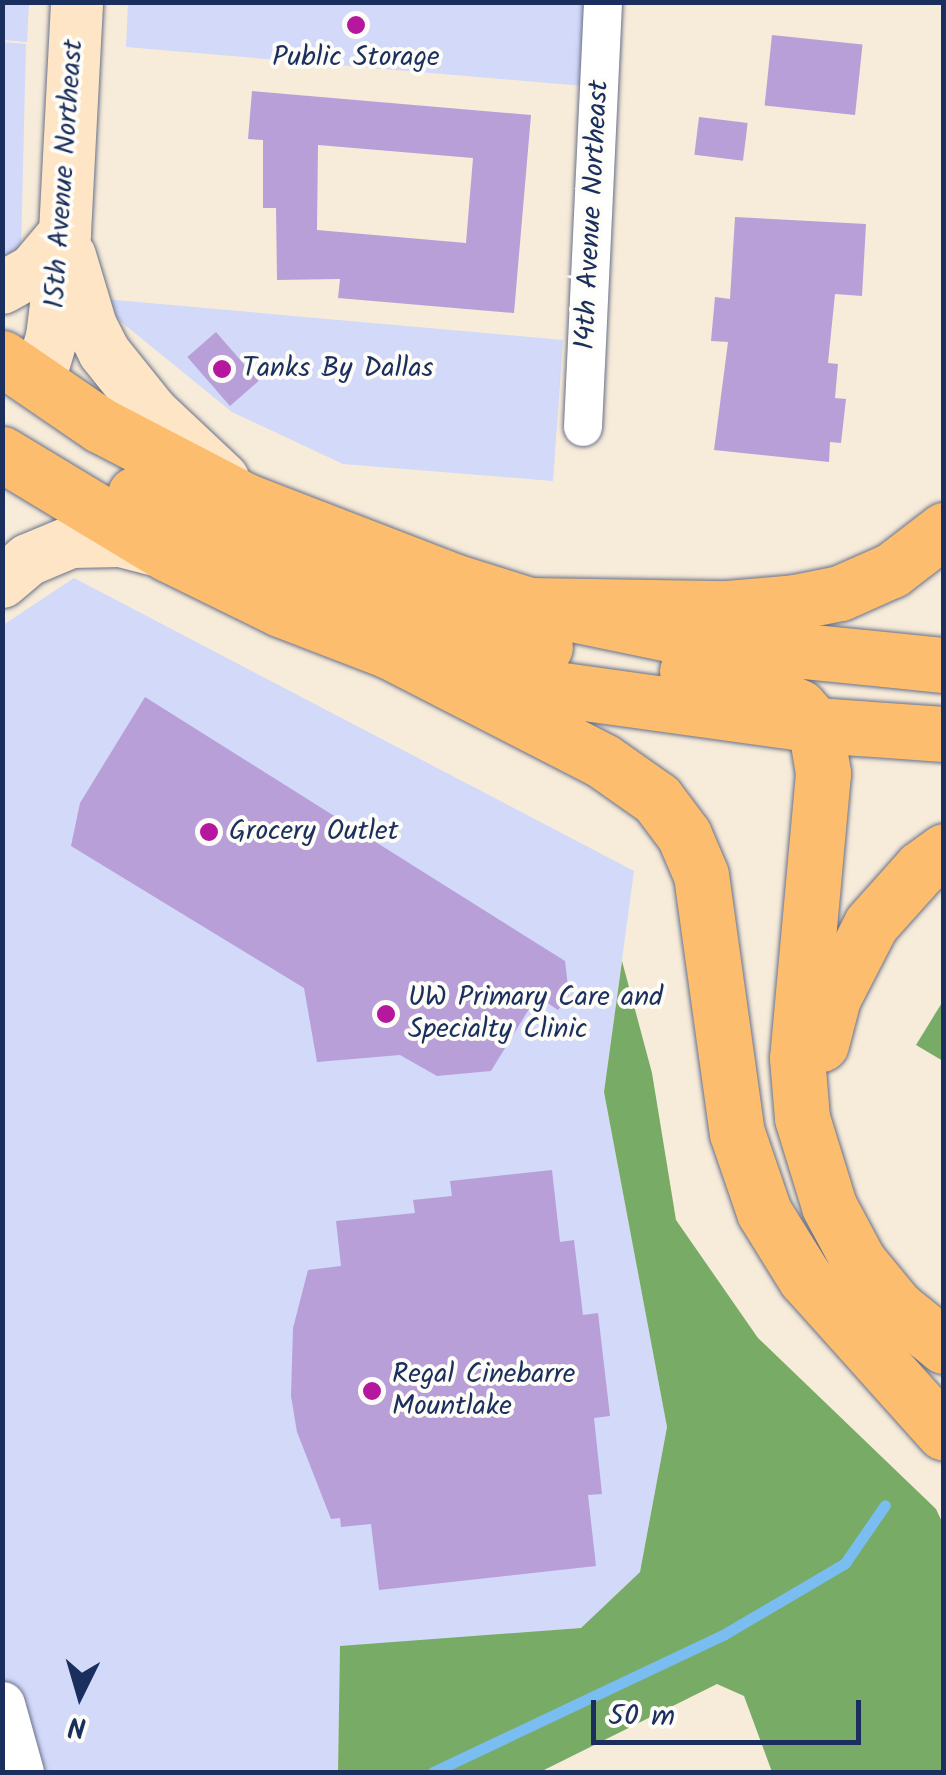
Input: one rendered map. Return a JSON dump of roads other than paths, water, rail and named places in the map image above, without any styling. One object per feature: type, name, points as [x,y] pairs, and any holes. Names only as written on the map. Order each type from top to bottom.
[{"type":"main road","name":"15th Avenue Northeast","points":[[4,458],[14,377],[52,337],[65,233],[77,2]]},
{"type":"main road","points":[[2,288],[33,271],[65,233]]},
{"type":"main road","points":[[65,233],[80,293],[104,352],[152,412],[246,501]]},
{"type":"main road","points":[[14,377],[246,501],[382,556],[530,606],[704,640],[944,665]]},
{"type":"main road","points":[[4,458],[44,455],[68,461],[199,526],[397,608],[545,647],[686,671],[714,664],[915,685],[944,682]]},
{"type":"main road","points":[[4,458],[168,554],[280,609],[389,651],[604,761],[657,799],[684,835],[700,875],[737,1133],[756,1194],[784,1248],[805,1278],[944,1434]]},
{"type":"main road","points":[[530,606],[678,609],[795,602],[840,593],[892,570],[944,530]]},
{"type":"main road","points":[[2,582],[28,560],[72,542],[121,541],[168,554]]},
{"type":"main road","points":[[389,651],[556,689],[814,725],[944,734]]},
{"type":"main road","points":[[686,671],[711,688],[777,697],[798,707],[814,725],[823,773],[797,1090],[829,1206],[859,1262],[896,1307],[944,1346]]},
{"type":"main road","points":[[829,1206],[818,1146],[816,1087],[833,998],[871,924],[900,889],[944,851]]},
{"type":"street","name":"14th Avenue Northeast","points":[[583,427],[603,2]]},
{"type":"street","points":[[2,1704],[21,1772]]},
{"type":"waterway","points":[[433,1772],[723,1635],[845,1563],[885,1505]]},
{"type":"place","name":"Public Storage","points":[[356,25]]},
{"type":"place","name":"Tanks By Dallas","points":[[222,369]]},
{"type":"place","name":"Grocery Outlet","points":[[209,832]]},
{"type":"place","name":"UW Primary Care and Specialty Clinic","points":[[386,1014]]},
{"type":"place","name":"Regal Cinebarre Mountlake","points":[[372,1391]]}]
